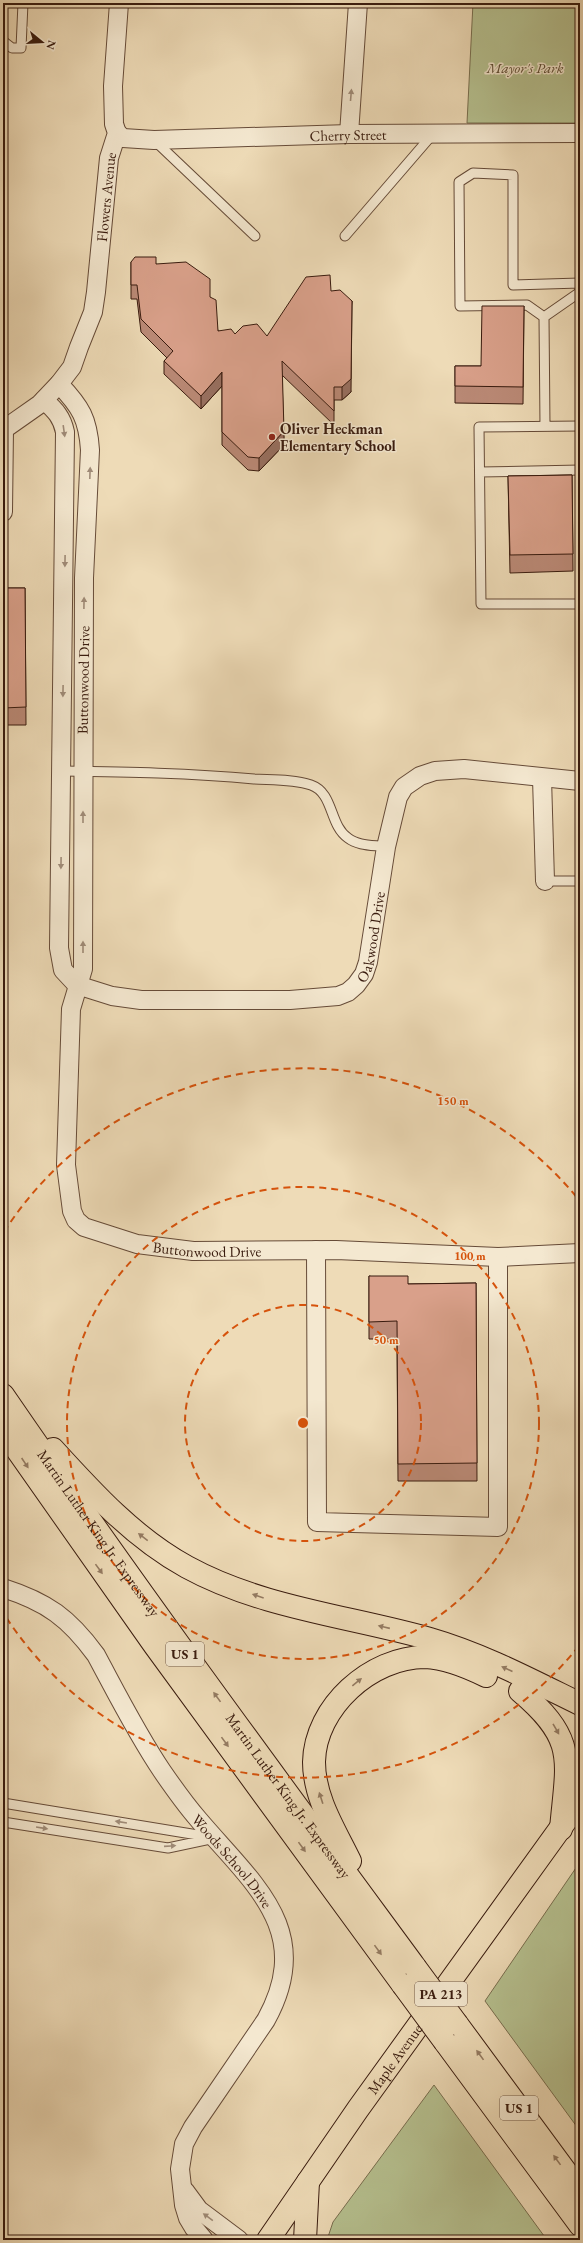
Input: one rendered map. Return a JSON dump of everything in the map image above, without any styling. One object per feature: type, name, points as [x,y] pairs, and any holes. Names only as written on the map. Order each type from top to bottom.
[{"type":"main road","points":[[3,1394],[92,1492],[118,1516],[166,1553],[186,1566],[226,1584],[263,1598],[404,1632],[453,1646],[523,1684],[580,1719]]},
{"type":"main road","name":"Martin Luther King Jr. Expressway","points":[[3,1394],[84,1514],[457,2024],[576,2209]]},
{"type":"main road","name":"Martin Luther King Jr. Expressway","points":[[3,1430],[141,1627],[403,1985],[445,2042],[576,2209]]},
{"type":"main road","points":[[373,1909],[324,1807],[318,1791],[315,1776],[316,1750],[323,1725],[331,1712],[350,1688],[376,1669],[414,1658],[445,1660],[523,1684],[580,1704]]},
{"type":"main road","points":[[523,1684],[580,1685]]},
{"type":"main road","points":[[523,1684],[550,1718],[558,1730],[563,1744],[566,1762],[561,1829]]},
{"type":"main road","name":"Maple Avenue","points":[[268,2240],[580,1801]]},
{"type":"main road","points":[[305,2240],[308,2182]]},
{"type":"main road","points":[[576,2209],[580,2235]]},
{"type":"street","name":"Flowers Avenue","points":[[4,430],[44,400],[72,367],[93,312],[109,158],[117,133],[114,124],[113,86],[119,3]]},
{"type":"street","points":[[349,134],[358,3]]},
{"type":"street","name":"Cherry Street","points":[[117,133],[123,138],[154,140],[349,134],[432,135],[580,133]]},
{"type":"street","name":"Buttonwood Drive","points":[[59,384],[85,418],[90,443],[84,578],[82,772],[83,969],[71,1009],[66,1165],[71,1204],[76,1220],[84,1227],[94,1231],[137,1244],[168,1249],[316,1250],[498,1257],[580,1253]]},
{"type":"street","name":"Buttonwood Drive","points":[[44,400],[63,421],[65,432],[59,948],[63,970],[77,985]]},
{"type":"street","points":[[3,512],[4,430]]},
{"type":"street","name":"Oakwood Drive","points":[[77,985],[112,996],[162,1001],[319,999],[348,992],[356,985],[364,974],[368,962],[386,847],[398,796],[404,787],[420,776],[435,771],[464,769],[580,781]]},
{"type":"street","points":[[542,778],[545,881]]},
{"type":"street","points":[[316,1250],[317,1522],[498,1527],[498,1257]]},
{"type":"street","name":"Woods School Drive","points":[[3,1588],[49,1606],[84,1638],[96,1655],[162,1770],[198,1819],[250,1878],[271,1908],[280,1928],[284,1949],[282,1981],[269,2014],[188,2134],[181,2157],[180,2181],[188,2218],[204,2240]]},
{"type":"street","points":[[180,2181],[191,2201],[198,2210],[239,2240]]},
{"type":"lane","points":[[3,41],[12,48],[21,48],[23,3]]},
{"type":"lane","points":[[345,236],[432,135]]},
{"type":"lane","points":[[154,140],[254,236]]},
{"type":"lane","points":[[544,317],[527,305],[460,306],[459,182],[473,173],[513,175],[513,285],[580,283]]},
{"type":"lane","points":[[544,317],[580,292]]},
{"type":"lane","points":[[544,317],[545,426]]},
{"type":"lane","points":[[580,426],[479,427],[481,604],[580,604]]},
{"type":"lane","points":[[480,472],[580,470]]},
{"type":"lane","points":[[62,771],[236,777],[303,783],[321,790],[326,796],[334,818],[342,833],[349,839],[359,843],[386,847]]},
{"type":"lane","points":[[545,881],[580,881]]},
{"type":"lane","points":[[3,1803],[215,1838]]},
{"type":"lane","points":[[3,1822],[168,1848],[215,1838]]},
{"type":"green space","name":"Mayor's Park","points":[[473,3],[580,3],[580,123],[467,123]]},
{"type":"green space","points":[[580,1862],[580,2131],[485,2001]]},
{"type":"green space","points":[[434,2085],[547,2240],[327,2240],[333,2222]]},
{"type":"building","points":[[135,257],[156,257],[156,264],[186,262],[210,279],[210,297],[216,300],[218,331],[231,329],[235,334],[243,326],[257,324],[267,336],[306,277],[330,275],[331,291],[340,290],[352,301],[351,379],[342,387],[334,387],[334,411],[282,361],[284,431],[259,458],[248,457],[222,432],[222,372],[201,396],[164,361],[173,351],[141,319],[137,285],[131,285],[131,262]]},
{"type":"building","points":[[482,306],[524,306],[523,387],[455,386],[455,366],[481,366]]},
{"type":"building","points":[[572,475],[573,554],[510,555],[508,476]]},
{"type":"building","points":[[3,588],[25,588],[26,707],[3,708]]},
{"type":"building","points":[[369,1276],[408,1276],[408,1284],[476,1283],[477,1463],[398,1464],[397,1321],[369,1322]]},
{"type":"place","name":"Oliver Heckman Elementary School","points":[[272,437]]}]
